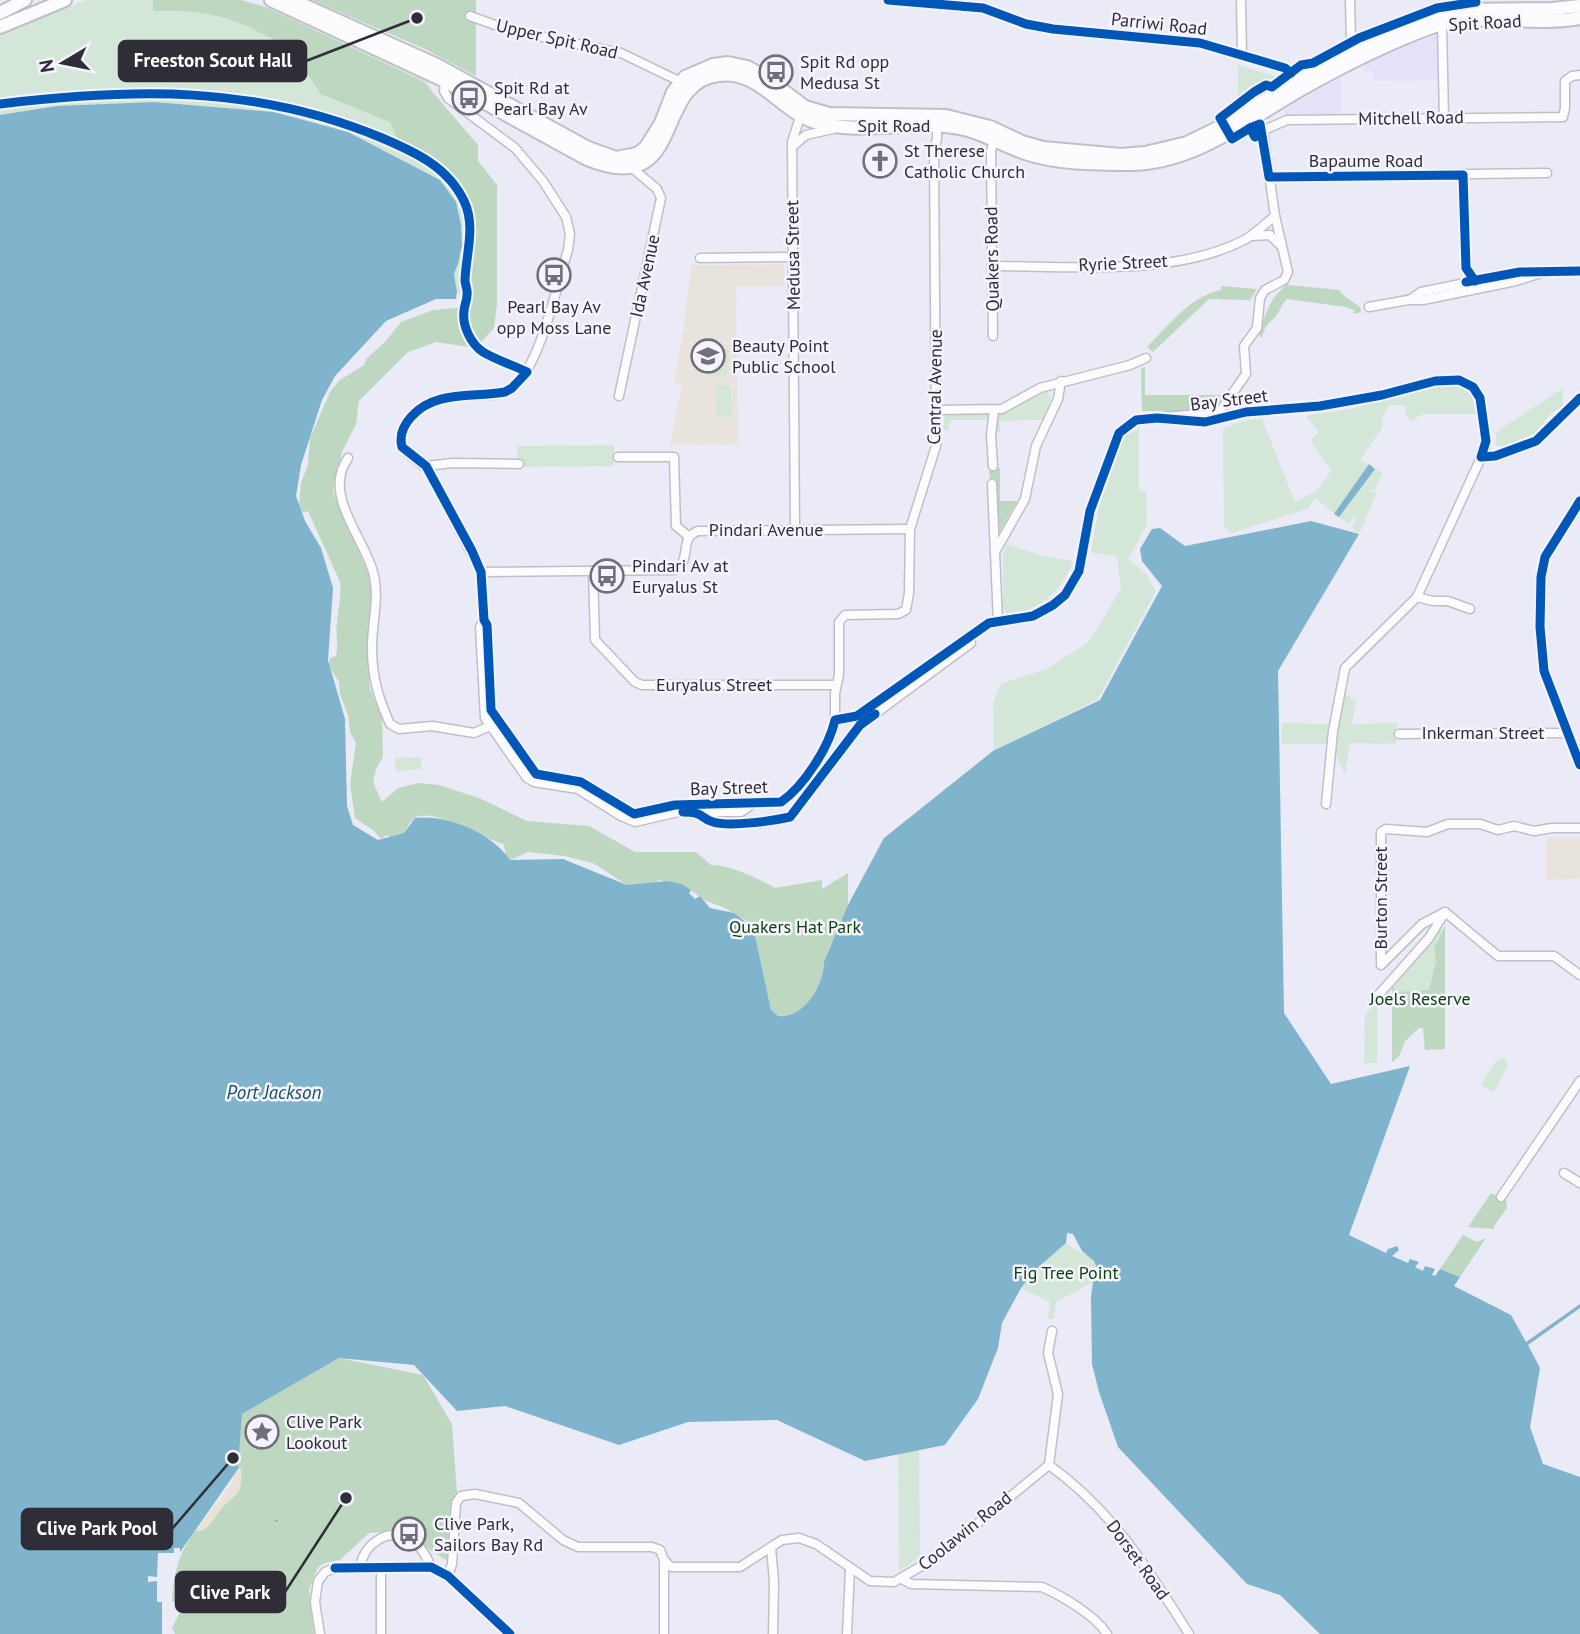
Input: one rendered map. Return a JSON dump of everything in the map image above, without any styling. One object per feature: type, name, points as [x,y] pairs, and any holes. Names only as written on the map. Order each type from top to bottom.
[{"type":"highway","points":[[0,13],[25,0]]},
{"type":"highway","points":[[271,0],[445,81],[587,159],[609,168],[631,167]]},
{"type":"highway","points":[[292,0],[437,65],[606,156],[627,157],[646,147],[681,82]]},
{"type":"highway","points":[[0,27],[62,1]]},
{"type":"highway","name":"Spit Road","points":[[631,167],[650,158],[658,150],[679,102],[702,80],[712,76],[732,74],[751,80],[827,125],[965,119],[1043,148],[1121,155],[1161,151],[1187,143],[1255,111],[1297,79],[1435,16],[1476,10],[1580,6]]},
{"type":"highway","name":"Spit Road","points":[[681,82],[700,69],[713,65],[741,65],[767,78],[802,111],[937,120],[1023,152],[1055,160],[1150,163],[1199,148],[1255,111],[1356,53],[1476,10],[1556,21],[1580,18]]},
{"type":"street","name":"Parriwi Road","points":[[888,0],[975,4],[1038,27],[1200,43],[1285,68],[1297,79]]},
{"type":"street","points":[[1241,0],[1242,54]]},
{"type":"street","points":[[1350,0],[1351,42],[1356,53]]},
{"type":"street","name":"Upper Spit Road","points":[[470,16],[509,30],[621,53],[681,82]]},
{"type":"street","points":[[1442,24],[1444,118]]},
{"type":"street","name":"Mitchell Road","points":[[1262,131],[1287,120],[1563,117],[1565,81],[1580,75]]},
{"type":"street","points":[[348,458],[344,463],[338,492],[373,572],[376,597],[372,647],[374,688],[390,724],[399,729],[432,726],[474,733],[490,726],[483,710],[480,627],[484,620],[481,572],[426,466],[402,447],[401,433],[415,413],[435,400],[505,392],[520,381],[535,355],[570,234],[566,217],[543,181],[515,148],[448,98],[444,90],[445,81]]},
{"type":"street","name":"Medusa Street","points":[[795,530],[792,147],[802,111]]},
{"type":"street","points":[[1157,418],[1212,413],[1225,406],[1246,374],[1244,346],[1257,328],[1260,298],[1265,290],[1287,276],[1289,266],[1282,248],[1262,131],[1255,111]]},
{"type":"street","name":"Central Avenue","points":[[835,720],[836,685],[839,675],[839,622],[843,616],[898,614],[906,610],[909,593],[910,529],[936,446],[934,152],[937,120]]},
{"type":"street","points":[[792,147],[806,135],[851,126]]},
{"type":"street","name":"Quakers Road","points":[[993,336],[991,151],[994,139]]},
{"type":"street","name":"Ida Avenue","points":[[619,396],[661,198],[657,188],[631,167]]},
{"type":"street","name":"Bapaume Road","points":[[1269,177],[1547,173]]},
{"type":"street","points":[[1463,175],[1466,268],[1475,281]]},
{"type":"street","name":"Ryrie Street","points":[[992,266],[1160,264],[1210,253],[1249,237],[1275,216]]},
{"type":"street","points":[[1249,237],[1270,235],[1282,248]]},
{"type":"street","points":[[700,258],[793,257]]},
{"type":"street","points":[[1408,300],[1421,292],[1520,272],[1580,271]]},
{"type":"street","points":[[1369,307],[1423,300],[1516,281],[1544,272]]},
{"type":"street","points":[[937,410],[994,410],[1009,406],[1040,388],[1146,359]]},
{"type":"street","name":"Bay Street","points":[[484,620],[487,625],[491,710],[502,730],[536,774],[581,782],[634,814],[675,805],[774,803],[787,797],[827,746],[835,720],[857,716],[989,623],[1033,616],[1065,595],[1079,571],[1090,511],[1119,433],[1136,420],[1157,418],[1205,422],[1262,410],[1297,410],[1382,395],[1435,381],[1459,380],[1473,387],[1480,398],[1486,441],[1481,457]]},
{"type":"street","points":[[995,552],[1025,499],[1036,446],[1058,399],[1061,381]]},
{"type":"street","points":[[1326,804],[1334,731],[1345,668],[1417,597],[1481,457],[1494,456],[1536,441],[1580,398]]},
{"type":"street","points":[[993,466],[991,435],[994,410]]},
{"type":"street","points":[[618,457],[674,457],[676,526],[688,536]]},
{"type":"street","points":[[426,466],[453,463],[519,464]]},
{"type":"street","points":[[992,484],[998,622]]},
{"type":"street","points":[[1580,501],[1547,552],[1541,577],[1540,627],[1542,665],[1580,765]]},
{"type":"street","name":"Pindari Avenue","points":[[481,572],[675,570],[686,557],[688,536],[698,531],[910,529]]},
{"type":"street","name":"Euryalus Street","points":[[593,571],[595,640],[635,682],[642,685],[836,685]]},
{"type":"street","points":[[1417,597],[1448,601],[1470,609]]},
{"type":"street","name":"Bay Street","points":[[698,812],[712,822],[761,823],[790,817],[860,725],[998,622]]},
{"type":"street","name":"Bay Street","points":[[490,726],[527,778],[534,782],[579,789],[621,817],[635,822],[678,812],[741,811],[754,804]]},
{"type":"street","name":"Inkerman Street","points":[[1399,734],[1580,738]]},
{"type":"street","name":"Burton Street","points":[[1445,912],[1422,924],[1381,965],[1381,832],[1386,829],[1427,832],[1448,824],[1480,824],[1498,830],[1514,826],[1534,831],[1580,828]]},
{"type":"street","points":[[1374,1000],[1429,939],[1445,912],[1498,956],[1554,956],[1580,975]]},
{"type":"street","points":[[1501,1197],[1580,1081]]},
{"type":"street","points":[[1564,1173],[1580,1183]]},
{"type":"street","points":[[1049,1465],[1058,1394],[1048,1353],[1052,1331]]},
{"type":"street","name":"Coolawin Road","points":[[448,1576],[452,1564],[456,1503],[461,1496],[470,1493],[519,1503],[573,1546],[582,1548],[652,1547],[660,1550],[668,1565],[676,1568],[735,1568],[791,1538],[807,1540],[870,1581],[888,1584],[902,1579],[935,1558],[1049,1465]]},
{"type":"street","name":"Dorset Road","points":[[1049,1465],[1094,1502],[1130,1542],[1140,1563],[1189,1634]]},
{"type":"street","points":[[360,1567],[362,1555],[368,1546],[387,1536],[396,1536],[413,1541],[431,1567]]},
{"type":"street","points":[[771,1547],[774,1582],[773,1634]]},
{"type":"street","points":[[664,1560],[664,1634]]},
{"type":"street","points":[[320,1634],[315,1602],[317,1581],[325,1572],[335,1568],[431,1567],[448,1576],[510,1634]]},
{"type":"street","points":[[381,1634],[382,1569]]},
{"type":"street","points":[[847,1634],[850,1569]]},
{"type":"street","points":[[902,1579],[911,1584],[1042,1587],[1062,1596],[1093,1619],[1107,1634]]},
{"type":"shaded area","points":[[1441,33],[1441,80],[1373,81],[1373,71],[1364,72],[1363,64],[1369,60]]},
{"type":"shaded area","points":[[1341,77],[1341,114],[1284,115],[1284,110]]},
{"type":"shaded area","name":"Beauty Point Public School","points":[[784,264],[784,286],[736,287],[738,444],[670,445],[682,384],[674,383],[691,265]]},
{"type":"shaded area","points":[[1546,837],[1580,837],[1580,879],[1546,880]]},
{"type":"green space","points":[[87,0],[241,0],[268,8],[427,81],[478,161],[497,185],[497,303],[465,297],[457,292],[454,274],[458,264],[440,180],[348,132],[274,112],[154,102],[57,106],[0,115],[0,33]]},
{"type":"green space","name":"Quakers Hat Park","points":[[153,0],[241,0],[268,8],[424,82],[478,145],[478,161],[497,185],[497,303],[494,328],[476,348],[436,342],[408,352],[359,401],[356,424],[342,452],[333,492],[369,575],[372,596],[367,648],[370,689],[382,718],[383,757],[373,782],[382,802],[398,788],[419,783],[439,785],[479,798],[527,821],[589,826],[635,852],[696,852],[711,865],[734,869],[775,888],[822,880],[822,889],[848,873],[848,905],[824,962],[820,981],[811,999],[796,1012],[778,1016],[771,1010],[756,940],[747,921],[706,901],[682,884],[658,880],[655,885],[627,885],[593,863],[564,856],[528,852],[510,860],[506,856],[504,844],[438,817],[416,817],[404,833],[390,837],[387,835],[381,839],[355,818],[350,784],[356,743],[350,732],[339,682],[329,666],[330,658],[336,656],[337,651],[340,582],[308,511],[301,513],[301,483],[308,465],[310,438],[330,392],[340,380],[364,365],[366,359],[385,342],[401,322],[433,310],[468,307],[468,299],[465,297],[474,218],[467,199],[449,170],[399,142],[390,122],[321,94],[309,76],[288,71],[296,54],[265,35],[219,16],[194,12],[153,11]]},
{"type":"green space","points":[[312,0],[476,0],[476,76],[425,49]]},
{"type":"green space","points":[[1238,65],[1277,77],[1277,80],[1265,82],[1238,98]]},
{"type":"green space","points":[[1289,283],[1288,285],[1339,290],[1360,307],[1361,312],[1353,314],[1354,310],[1346,307],[1287,299],[1267,325],[1262,338],[1259,334],[1269,306]]},
{"type":"green space","points":[[1221,286],[1257,289],[1250,300],[1209,299],[1153,352],[1147,347],[1189,305],[1221,290]]},
{"type":"green space","points":[[707,348],[728,349],[727,376],[706,375]]},
{"type":"green space","points":[[1145,367],[1145,395],[1225,395],[1216,408],[1204,411],[1142,411],[1141,369]]},
{"type":"green space","points":[[1457,384],[1472,396],[1477,414],[1423,414],[1411,421],[1405,413],[1405,405],[1389,405],[1382,419],[1382,428],[1360,460],[1382,473],[1375,490],[1365,491],[1377,492],[1360,532],[1355,532],[1352,528],[1356,518],[1353,517],[1348,524],[1315,498],[1307,509],[1232,533],[1224,528],[1223,429],[1245,420],[1262,419],[1295,502],[1317,491],[1331,471],[1310,440],[1319,433],[1306,416],[1354,408],[1433,387]]},
{"type":"green space","points":[[730,385],[732,417],[716,417],[715,386]]},
{"type":"green space","points":[[1563,388],[1563,406],[1551,413],[1534,434],[1501,447],[1496,445],[1496,432]]},
{"type":"green space","points":[[1040,391],[1048,392],[1051,399],[1043,419],[1000,421],[1000,432],[993,433],[989,420],[952,420],[949,430],[944,430],[944,414],[1003,413]]},
{"type":"green space","points":[[1139,429],[1139,491],[1146,492],[1147,525],[1128,559],[1146,574],[1156,591],[1098,699],[994,751],[993,703],[1001,684],[1047,669],[1089,642],[1121,589],[1117,557],[1091,552],[1099,506],[1125,435]]},
{"type":"green space","points":[[614,445],[614,466],[518,467],[517,446]]},
{"type":"green space","points":[[1000,468],[1000,501],[1017,501],[1000,531],[997,528],[989,471]]},
{"type":"green space","points":[[1006,544],[1043,556],[1073,561],[1063,581],[1048,598],[1019,612],[1007,613],[1003,609],[1003,556]]},
{"type":"green space","points":[[1342,691],[1356,702],[1352,724],[1397,723],[1396,744],[1350,743],[1345,774],[1336,754]]},
{"type":"green space","points":[[1282,723],[1331,724],[1328,744],[1281,744]]},
{"type":"green space","points":[[421,757],[421,769],[396,771],[395,758]]},
{"type":"green space","name":"Joels Reserve","points":[[1445,926],[1445,1049],[1425,1050],[1423,1028],[1419,1028],[1405,1041],[1399,1056],[1392,1062],[1392,986]]},
{"type":"green space","name":"Joels Reserve","points":[[1445,926],[1445,1049],[1425,1050],[1423,1028],[1419,1028],[1405,1041],[1399,1056],[1392,1062],[1392,986],[1397,992],[1429,990],[1436,961],[1434,948]]},
{"type":"green space","points":[[1377,1002],[1377,1063],[1364,1063],[1365,1015]]},
{"type":"green space","points":[[1503,1058],[1508,1064],[1494,1092],[1481,1085],[1495,1062]]},
{"type":"green space","points":[[1491,1193],[1506,1200],[1507,1208],[1494,1229],[1468,1227]]},
{"type":"green space","points":[[1463,1235],[1477,1242],[1486,1238],[1460,1277],[1440,1269]]},
{"type":"green space","name":"Fig Tree Point","points":[[1066,1243],[1093,1260],[1095,1281],[1056,1302],[1054,1319],[1048,1319],[1050,1302],[1021,1288],[1035,1270]]},
{"type":"green space","points":[[339,1358],[423,1375],[452,1424],[457,1493],[452,1564],[430,1550],[409,1530],[369,1533],[340,1560],[318,1567],[309,1589],[314,1634],[175,1634],[172,1628],[180,1612],[172,1601],[181,1556],[195,1531],[204,1530],[240,1488],[241,1469],[238,1469],[242,1414]]},
{"type":"green space","points":[[919,1445],[920,1557],[899,1571],[898,1452]]},
{"type":"sand","points":[[241,1468],[238,1492],[204,1530],[195,1531],[231,1485],[235,1472]]},
{"type":"water","name":"Port Jackson","points":[[154,102],[274,112],[348,132],[440,180],[456,202],[462,245],[454,274],[456,299],[436,299],[386,321],[335,376],[322,400],[301,465],[296,496],[305,521],[321,548],[333,588],[328,660],[345,719],[347,806],[353,825],[378,840],[404,833],[415,818],[441,819],[468,827],[492,841],[510,860],[563,859],[627,885],[667,881],[682,884],[691,890],[689,893],[695,899],[700,896],[710,908],[734,913],[750,925],[756,940],[771,1010],[778,1016],[796,1012],[811,999],[848,905],[884,838],[993,751],[1100,700],[1162,586],[1142,561],[1140,549],[1152,529],[1160,528],[1185,546],[1311,521],[1359,534],[1278,671],[1284,1013],[1331,1084],[1410,1066],[1349,1235],[1386,1253],[1388,1249],[1397,1246],[1399,1250],[1392,1256],[1408,1263],[1410,1259],[1419,1262],[1415,1267],[1423,1271],[1425,1266],[1435,1269],[1432,1275],[1435,1276],[1440,1269],[1460,1277],[1454,1286],[1511,1315],[1526,1342],[1580,1304],[1580,1308],[1528,1345],[1540,1368],[1530,1427],[1543,1464],[1580,1477],[1580,1634],[1320,1634],[1280,1595],[1247,1584],[1118,1447],[1092,1364],[1091,1297],[1098,1271],[1094,1261],[1082,1251],[1073,1234],[1067,1233],[1066,1243],[1035,1270],[1021,1288],[1002,1323],[998,1348],[978,1399],[945,1445],[865,1461],[777,1420],[688,1422],[619,1445],[505,1406],[457,1411],[414,1365],[339,1358],[242,1414],[238,1469],[162,1578],[162,1634],[0,1634],[0,115],[57,106]]},
{"type":"water","points":[[1369,464],[1375,469],[1339,517],[1334,514]]},
{"type":"pier","points":[[174,1548],[180,1548],[180,1554],[165,1579],[165,1602],[157,1602],[157,1581],[148,1582],[148,1576],[157,1577],[158,1553],[174,1553]]},
{"type":"cycle path","points":[[888,0],[983,8],[1026,24],[1053,29],[1200,43],[1285,68],[1291,73]]},
{"type":"cycle path","points":[[1255,137],[1250,128],[1232,139],[1220,118],[1266,85],[1272,87],[1301,65],[1313,63],[1359,38],[1437,8],[1476,2]]},
{"type":"cycle path","points":[[0,104],[98,95],[146,94],[241,100],[288,108],[382,138],[418,155],[449,179],[468,211],[469,240],[465,280],[467,293],[464,309],[464,323],[468,334],[483,352],[527,372],[505,392],[443,399],[421,408],[404,428],[401,435],[402,447],[426,466],[481,572],[484,620],[487,625],[491,710],[536,774],[581,782],[634,814],[675,805],[781,802],[814,765],[835,720],[857,716],[989,623],[1033,616],[1053,605],[1065,595],[1079,571],[1090,511],[1119,433],[1136,420],[1157,418],[1205,422],[1246,412],[1320,406],[1382,395],[1435,381],[1459,380],[1473,387],[1480,398],[1486,441],[1481,457],[1495,456],[1536,441],[1580,398]]},
{"type":"cycle path","points":[[1250,128],[1260,124],[1269,177],[1463,175],[1466,268],[1475,281]]},
{"type":"cycle path","points":[[1466,282],[1520,272],[1580,271]]},
{"type":"cycle path","points":[[1580,501],[1545,557],[1541,577],[1540,627],[1544,671],[1580,765]]},
{"type":"cycle path","points":[[683,812],[698,814],[713,822],[730,824],[790,817],[860,725],[875,714]]},
{"type":"cycle path","points":[[335,1568],[431,1567],[448,1576],[510,1634]]},
{"type":"place","name":"Freeston Scout Hall","points":[[417,18]]},
{"type":"place","name":"Spit Rd opp Medusa St","points":[[776,72]]},
{"type":"place","name":"Spit Rd at Pearl Bay Av","points":[[469,98]]},
{"type":"place","name":"St Therese Catholic Church","points":[[880,161]]},
{"type":"place","name":"Pearl Bay Av opp Moss Lane","points":[[554,275]]},
{"type":"place","name":"Beauty Point Public School","points":[[708,356]]},
{"type":"place","name":"Pindari Av at Euryalus St","points":[[607,576]]},
{"type":"place","name":"Clive Park Lookout","points":[[262,1432]]},
{"type":"place","name":"Clive Park Pool","points":[[233,1458]]},
{"type":"place","name":"Clive Park","points":[[346,1498]]},
{"type":"place","name":"Clive Park, Sailors Bay Rd","points":[[409,1534]]}]
